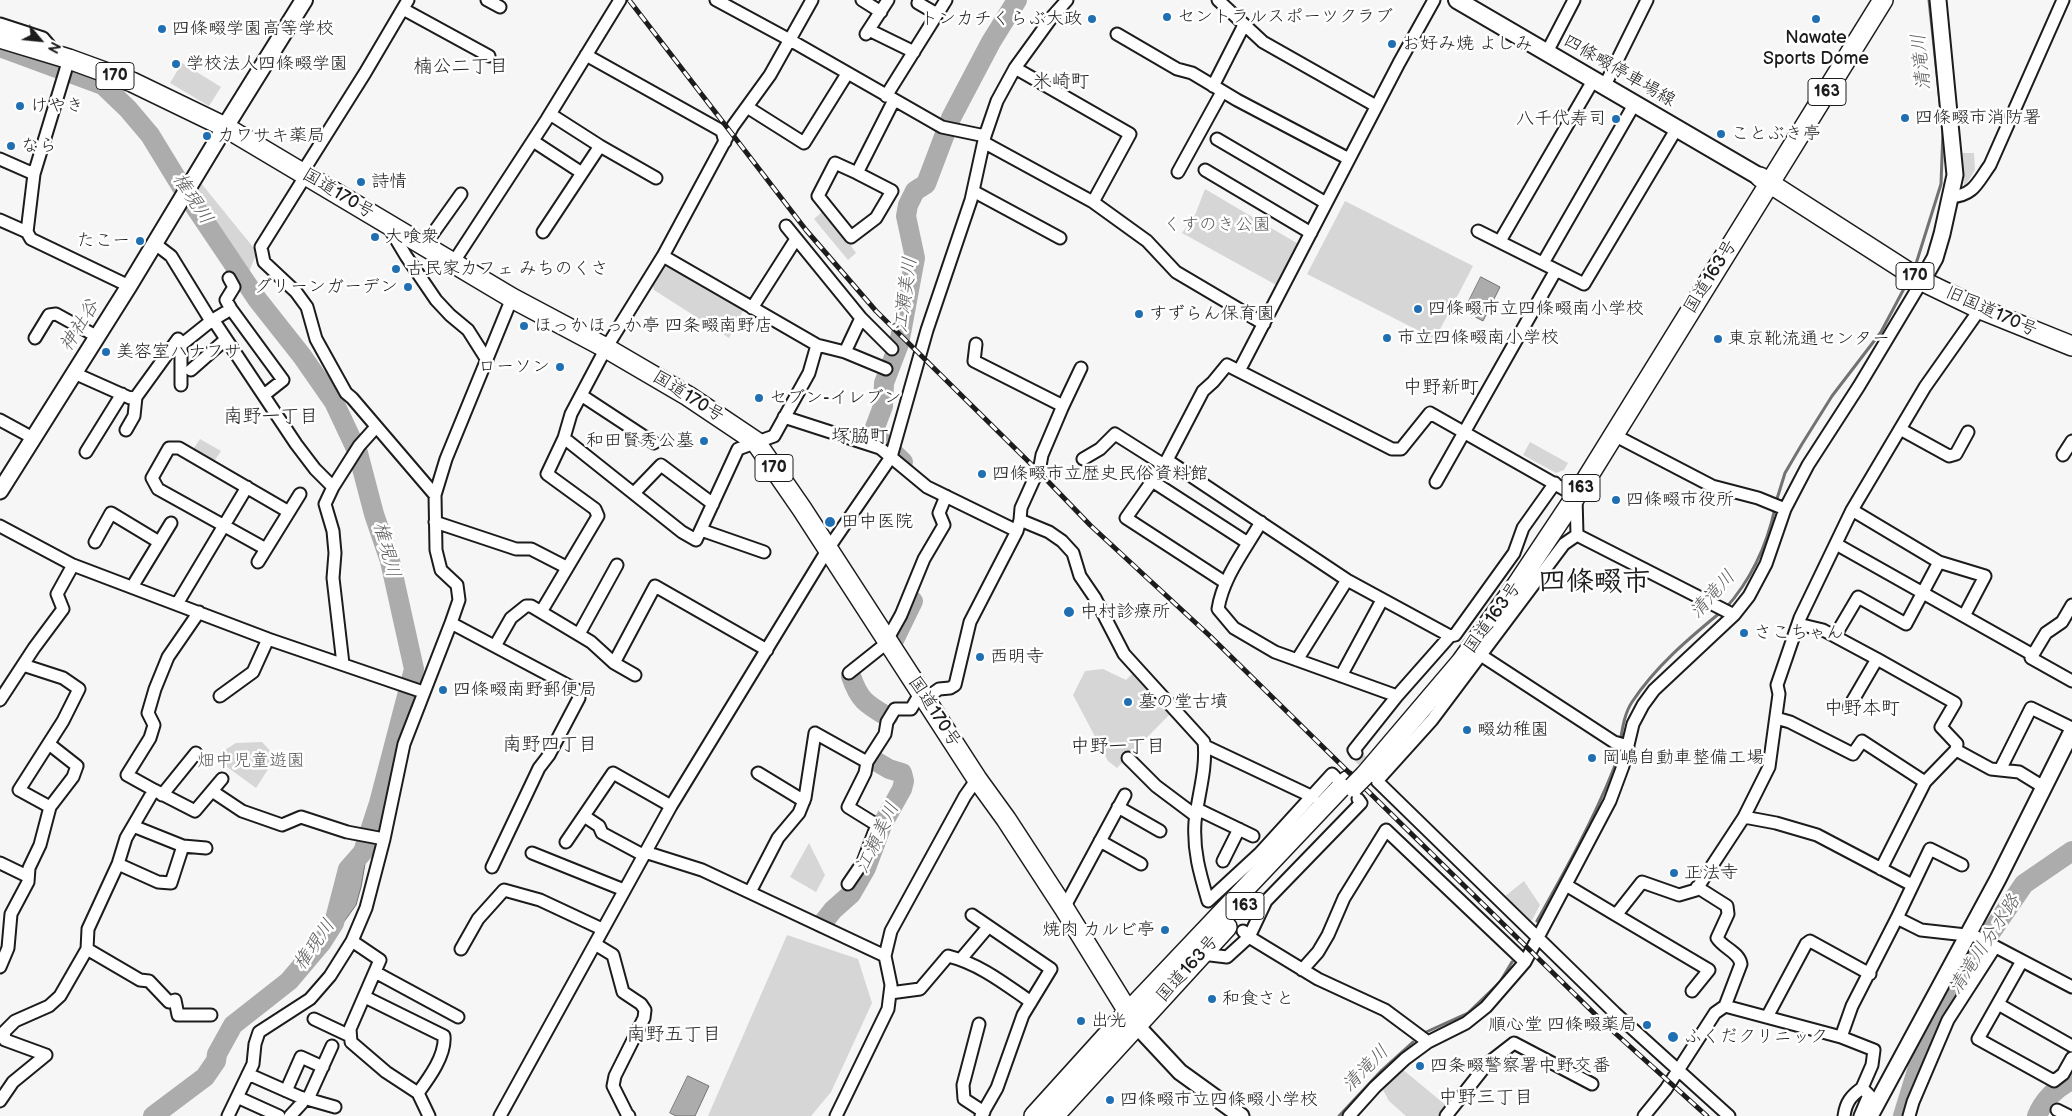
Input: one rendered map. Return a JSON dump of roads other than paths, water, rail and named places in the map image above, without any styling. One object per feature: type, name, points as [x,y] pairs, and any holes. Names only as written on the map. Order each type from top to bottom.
[{"type":"highway","name":"国道163号","points":[[1566,490],[1614,435],[1871,0]]},
{"type":"highway","name":"国道163号","points":[[1133,1018],[1202,954],[1358,778],[1480,620],[1883,0]]},
{"type":"highway","name":"国道170号","points":[[0,38],[152,90],[224,127],[453,264],[606,348],[688,396],[755,442],[828,549],[977,779],[1006,819],[1133,1018]]},
{"type":"highway","name":"旧国道170号","points":[[1765,180],[1922,280],[1980,310],[2072,346]]},
{"type":"highway","name":"国道163号","points":[[1070,1099],[1133,1018],[1265,858],[1358,778]]},
{"type":"highway","name":"163","points":[[1034,1116],[1133,1018]]},
{"type":"highway","name":"163","points":[[1054,1116],[1070,1099]]},
{"type":"highway","points":[[1060,1116],[1070,1099]]},
{"type":"main road","points":[[224,127],[304,0]]},
{"type":"main road","name":"四條畷停車場線","points":[[1458,0],[1476,5],[1547,52],[1765,180]]},
{"type":"street","points":[[487,0],[500,7]]},
{"type":"street","points":[[453,264],[533,141],[620,0]]},
{"type":"street","points":[[716,0],[733,4],[790,40],[890,98],[946,128],[985,140],[1093,202],[1147,241],[1176,272],[1264,324]]},
{"type":"street","points":[[541,612],[598,516],[595,509],[548,474],[564,438],[571,414],[606,348],[663,256],[725,142],[770,75],[812,0]]},
{"type":"street","points":[[862,0],[881,12]]},
{"type":"street","points":[[888,0],[867,33],[914,52]]},
{"type":"street","points":[[919,0],[918,3],[937,14]]},
{"type":"street","points":[[857,173],[890,98],[914,52],[946,0]]},
{"type":"street","points":[[500,1116],[671,806],[828,549],[891,458],[927,330],[973,192],[985,140],[997,101],[1015,68],[1066,0]]},
{"type":"street","points":[[1218,0],[1263,42],[1376,106]]},
{"type":"street","points":[[1239,371],[1376,106],[1434,0]]},
{"type":"street","points":[[1547,52],[1574,0]]},
{"type":"street","points":[[1500,241],[1600,82],[1647,0]]},
{"type":"street","points":[[1349,1116],[1375,1087],[1405,1059],[1428,1042],[1466,1023],[1486,1007],[1525,962],[1610,801],[1623,766],[1621,744],[1642,705],[1728,612],[1749,596],[1766,564],[1783,509],[1935,258],[1955,175],[1938,0]]},
{"type":"street","points":[[1951,197],[1965,196],[1974,188],[1990,165],[2063,0]]},
{"type":"street","points":[[435,495],[346,393],[316,340],[307,307],[296,292],[264,262],[261,247],[406,5],[489,56]]},
{"type":"street","points":[[0,24],[43,38],[49,45],[48,54]]},
{"type":"street","points":[[1178,172],[1218,89],[1244,25]]},
{"type":"street","points":[[1117,34],[1177,69],[1192,73],[1218,89],[1349,159]]},
{"type":"street","points":[[586,55],[722,131],[725,142]]},
{"type":"street","points":[[68,61],[34,174],[28,232],[31,238],[125,284]]},
{"type":"street","points":[[1015,68],[1130,134],[1093,202]]},
{"type":"street","points":[[747,107],[804,143],[847,74]]},
{"type":"street","points":[[1542,263],[1636,103]]},
{"type":"street","points":[[550,114],[600,146],[656,178]]},
{"type":"street","points":[[0,491],[96,336],[125,284],[154,243],[224,127]]},
{"type":"street","points":[[1478,231],[1584,284],[1677,128]]},
{"type":"street","points":[[1217,139],[1326,203]]},
{"type":"street","points":[[533,141],[582,173]]},
{"type":"street","points":[[543,232],[600,146]]},
{"type":"street","points":[[0,159],[34,174]]},
{"type":"street","points":[[835,163],[857,173],[892,192],[876,218],[851,237],[818,196],[835,163]]},
{"type":"street","points":[[1205,170],[1311,233]]},
{"type":"street","points":[[973,192],[1060,238]]},
{"type":"street","points":[[424,246],[461,194]]},
{"type":"street","points":[[1,221],[28,232]]},
{"type":"street","points":[[386,223],[436,300],[468,330],[487,360]]},
{"type":"street","points":[[786,226],[861,318],[892,348]]},
{"type":"street","points":[[752,308],[796,239]]},
{"type":"street","points":[[154,243],[171,256],[212,321],[296,444],[315,469],[333,487]]},
{"type":"street","points":[[663,256],[817,345],[844,352],[886,369]]},
{"type":"street","points":[[1436,482],[1556,270]]},
{"type":"street","points":[[229,278],[234,287],[226,300],[283,380],[264,395]]},
{"type":"street","points":[[228,1116],[253,1064],[257,1036],[261,1029],[310,999],[330,976],[352,941],[366,908],[374,837],[404,744],[414,688],[451,623],[459,600],[457,586],[441,570],[436,550],[435,495],[446,459],[512,298]]},
{"type":"street","points":[[181,385],[180,345],[231,309]]},
{"type":"street","points":[[1616,915],[1642,882],[1679,895],[1696,890],[1744,818],[1769,767],[1779,694],[1777,685],[1798,624],[1852,510],[1925,387],[1980,310]]},
{"type":"street","points":[[35,338],[49,315],[56,314],[96,336]]},
{"type":"street","points":[[844,352],[861,318]]},
{"type":"street","points":[[126,430],[134,416],[136,397],[178,339]]},
{"type":"street","points":[[191,370],[225,340]]},
{"type":"street","points":[[976,344],[974,361],[1063,406]]},
{"type":"street","points":[[564,438],[682,532],[696,540],[738,449],[774,436],[809,373],[817,345]]},
{"type":"street","points":[[1226,582],[1126,518],[1165,462],[1203,391],[1227,366],[1392,449],[1401,449],[1430,413],[1566,490],[1577,535],[1728,612]]},
{"type":"street","points":[[848,884],[863,862],[877,825],[848,807],[865,773],[867,762],[885,734],[887,722],[895,709],[911,709],[923,695],[955,685],[970,622],[1018,526],[1020,508],[1040,466],[1042,455],[1081,368]]},
{"type":"street","points":[[74,372],[130,398],[136,397]]},
{"type":"street","points":[[86,452],[122,394]]},
{"type":"street","points":[[581,395],[654,443]]},
{"type":"street","points":[[784,417],[880,448],[927,487],[1018,526],[1050,532],[1073,553],[1080,576],[1095,598],[1124,654],[1204,742],[1206,755],[1197,812],[1196,856],[1211,904],[1265,858],[1332,774],[1358,778],[1538,938],[1614,1013],[1679,1069],[1729,1116]]},
{"type":"street","points":[[0,420],[33,438]]},
{"type":"street","points":[[343,664],[333,578],[335,553],[333,530],[324,504],[356,449],[376,427]]},
{"type":"street","points":[[1900,429],[1949,456],[1956,454],[1968,432]]},
{"type":"street","points":[[1083,459],[1100,449],[1115,434],[1165,462],[1261,522],[1347,580],[1454,636]]},
{"type":"street","points":[[1614,435],[1712,486],[1758,498],[1783,509]]},
{"type":"street","points":[[2063,455],[2072,442]]},
{"type":"street","points":[[266,549],[158,489],[152,478],[169,448],[179,448],[289,512]]},
{"type":"street","points":[[634,493],[662,465],[713,504]]},
{"type":"street","points":[[1152,481],[1248,543]]},
{"type":"street","points":[[177,604],[247,487]]},
{"type":"street","points":[[1202,954],[1227,956],[1246,934],[1266,901],[1361,803],[1354,750],[1397,696],[1454,636],[1514,553],[1523,528],[1566,490]]},
{"type":"street","points":[[258,562],[300,494]]},
{"type":"street","points":[[849,673],[888,641],[924,559],[944,524],[939,512],[946,496]]},
{"type":"street","points":[[1852,510],[1939,562],[1985,576],[1964,616]]},
{"type":"street","points":[[95,542],[111,512],[159,542]]},
{"type":"street","points":[[435,522],[516,549],[531,549],[566,567]]},
{"type":"street","points":[[1261,522],[1226,582],[1221,593],[1218,609],[1234,628],[1275,652],[1397,696]]},
{"type":"street","points":[[132,587],[171,523]]},
{"type":"street","points":[[0,526],[73,565],[268,639],[414,688]]},
{"type":"street","points":[[701,530],[764,552]]},
{"type":"street","points":[[1358,778],[1432,720],[1478,654],[1564,544],[1577,535]]},
{"type":"street","points":[[1836,544],[2033,655]]},
{"type":"street","points":[[1835,636],[1858,597],[1906,624],[1939,562]]},
{"type":"street","points":[[0,700],[62,609],[57,594],[73,565]]},
{"type":"street","points":[[579,634],[617,566]]},
{"type":"street","points":[[1297,660],[1347,580]]},
{"type":"street","points":[[614,663],[655,586],[767,650]]},
{"type":"street","points":[[1342,676],[1382,600]]},
{"type":"street","points":[[2072,605],[2062,622],[2046,633],[2031,658],[2072,681]]},
{"type":"street","points":[[494,646],[511,618],[526,606],[531,606],[579,634],[614,663],[635,675]]},
{"type":"street","points":[[198,612],[168,657],[148,713],[154,725],[150,738],[127,775],[195,811],[222,779]]},
{"type":"street","points":[[451,623],[577,690],[579,698],[549,755],[539,768],[492,867]]},
{"type":"street","points":[[1798,624],[1823,630],[1835,636],[1955,703],[1941,728],[1957,744],[1956,750],[1924,782],[1881,869]]},
{"type":"street","points":[[220,696],[253,672],[268,639]]},
{"type":"street","points":[[1478,654],[1621,744]]},
{"type":"street","points":[[1849,707],[1877,659]]},
{"type":"street","points":[[23,665],[63,678],[79,689],[49,744],[19,790],[50,807]]},
{"type":"street","points":[[1870,1116],[1972,935],[2072,729],[2031,708],[2000,770]]},
{"type":"street","points":[[1776,718],[1790,722],[1853,754],[1862,741],[1924,782]]},
{"type":"street","points":[[750,892],[778,838],[799,813],[804,801],[814,734],[867,762]]},
{"type":"street","points":[[0,966],[8,948],[11,914],[28,882],[28,868],[40,845],[50,807],[73,777],[77,766],[49,744]]},
{"type":"street","points":[[1205,746],[1313,797]]},
{"type":"street","points":[[1956,750],[1991,769],[2019,772],[2045,788]]},
{"type":"street","points":[[0,1101],[13,1082],[46,1055],[2,1039],[4,1032],[15,1021],[49,1006],[60,996],[87,949],[88,929],[118,864],[126,838],[158,792],[196,753]]},
{"type":"street","points":[[1128,758],[1156,786],[1197,812],[1253,836]]},
{"type":"street","points":[[758,773],[804,801]]},
{"type":"street","points":[[566,842],[613,774],[671,806]]},
{"type":"street","points":[[838,1115],[888,1009],[891,985],[885,956],[891,931],[965,796],[977,779]]},
{"type":"street","points":[[212,791],[242,811],[282,825],[301,817],[347,832],[374,837]]},
{"type":"street","points":[[1064,908],[1125,795]]},
{"type":"street","points":[[1118,807],[1160,831]]},
{"type":"street","points":[[584,816],[598,826],[602,833],[644,854],[702,870],[885,956]]},
{"type":"street","points":[[1744,818],[1776,823],[1816,835],[1912,885]]},
{"type":"street","points":[[133,826],[184,846],[206,848]]},
{"type":"street","points":[[1223,861],[1239,829]]},
{"type":"street","points":[[1302,970],[1318,952],[1328,935],[1344,898],[1386,830],[1525,962]]},
{"type":"street","points":[[1100,840],[1141,864]]},
{"type":"street","points":[[118,864],[158,882],[171,883],[184,846]]},
{"type":"street","points":[[1841,1037],[1852,1006],[1898,918],[1930,849],[1962,865]]},
{"type":"street","points":[[532,853],[624,890]]},
{"type":"street","points":[[0,863],[27,876]]},
{"type":"street","points":[[1566,885],[1709,970],[1692,991]]},
{"type":"street","points":[[1644,1116],[1666,1089],[1715,1012],[1725,1006],[1741,964],[1740,958],[1720,943],[1717,938],[1717,934],[1728,914],[1727,906],[1697,888]]},
{"type":"street","points":[[461,949],[478,919],[504,890],[540,900],[602,929]]},
{"type":"street","points":[[972,915],[1052,969],[1023,1015],[997,1088],[983,1114],[964,1099],[963,1085],[979,1024]]},
{"type":"street","points":[[1898,918],[1921,930],[1972,935],[2072,988]]},
{"type":"street","points":[[961,960],[988,927]]},
{"type":"street","points":[[1246,934],[1302,970],[1385,1010],[1428,1042]]},
{"type":"street","points":[[352,941],[380,960],[350,1028],[351,1042],[386,1072],[418,1093],[429,1116]]},
{"type":"street","points":[[1767,1017],[1806,944],[1810,941],[1870,974]]},
{"type":"street","points":[[595,944],[613,954],[622,992],[641,1004],[645,1010],[644,1018],[615,1076],[613,1086],[629,1116]]},
{"type":"street","points":[[1909,1116],[1913,1102],[1948,1020],[1992,945]]},
{"type":"street","points":[[87,949],[140,980],[149,981],[169,1002],[175,1000],[178,1015],[211,1015]]},
{"type":"street","points":[[890,993],[920,989],[948,956],[988,972],[1031,1002]]},
{"type":"street","points":[[2022,961],[1978,1039],[2054,1081],[2063,1074],[2072,1058]]},
{"type":"street","points":[[375,972],[458,1017]]},
{"type":"street","points":[[365,996],[444,1036],[445,1044],[429,1078],[418,1093]]},
{"type":"street","points":[[1998,1004],[2072,1046]]},
{"type":"street","points":[[1725,1006],[1841,1037],[1874,1050],[1872,1065],[1862,1088],[1852,1096],[1846,1105],[1844,1116]]},
{"type":"street","points":[[1133,1018],[1180,1072],[1241,1116]]},
{"type":"street","points":[[314,1019],[350,1036]]},
{"type":"street","points":[[1446,1116],[1487,1064],[1514,1043],[1592,1084]]},
{"type":"street","points":[[290,1116],[305,1101],[332,1046]]},
{"type":"street","points":[[286,1091],[301,1057],[323,1067]]},
{"type":"street","points":[[248,1074],[305,1101],[335,1107]]},
{"type":"street","points":[[1860,1116],[1869,1095],[1862,1088]]},
{"type":"street","points":[[237,1097],[279,1116]]},
{"type":"street","points":[[2057,1110],[2070,1116]]},
{"type":"waterway","name":"江瀬美川","points":[[903,462],[879,439],[874,430],[883,406],[884,383],[899,344],[915,258],[906,216],[908,205],[915,191],[926,184],[951,118],[991,42],[1017,0]]},
{"type":"waterway","name":"清滝川","points":[[1915,267],[1941,184],[1943,130],[1929,0]]},
{"type":"waterway","name":"権現川","points":[[0,47],[103,85],[128,109],[150,135],[183,189],[257,299],[302,356],[334,402],[358,453],[374,514],[390,561],[414,669],[379,803],[363,852],[348,869],[334,923],[322,942],[289,981],[233,1025],[217,1054],[216,1061],[205,1077],[153,1116]]},
{"type":"waterway","name":"清滝川","points":[[1776,502],[1785,473],[1802,444],[1832,396],[1881,332],[1907,283]]},
{"type":"waterway","name":"清滝川","points":[[1725,609],[1743,586],[1757,562],[1763,549],[1775,508]]},
{"type":"waterway","name":"江瀬美川","points":[[893,642],[913,601]]},
{"type":"waterway","name":"清滝川","points":[[1537,921],[1578,846],[1606,788],[1617,760],[1625,717],[1632,702],[1662,665],[1721,612]]},
{"type":"waterway","name":"江瀬美川","points":[[851,676],[857,691],[864,701],[888,717]]},
{"type":"waterway","name":"江瀬美川","points":[[822,924],[833,910],[851,894],[866,868],[882,825],[902,789],[904,781],[902,773],[889,769],[872,759]]},
{"type":"waterway","name":"清滝川分水路","points":[[1903,1116],[1919,1064],[1958,980],[2024,884],[2072,851]]},
{"type":"waterway","name":"清滝川","points":[[1424,1033],[1468,1013],[1500,982],[1512,962]]},
{"type":"waterway","name":"清滝川","points":[[1339,1116],[1382,1070],[1413,1042]]},
{"type":"waterway","points":[[2037,1116],[2043,1104],[2051,1095],[2072,1080]]},
{"type":"tunnel","points":[[1356,753],[1372,774]]},
{"type":"railway","points":[[629,0],[806,230],[876,311],[1090,525],[1211,637],[1605,1024],[1707,1116]]},
{"type":"place","name":"セントラルスポーツクラブ","points":[[1167,17]]},
{"type":"place","name":"トンカチくらぶ大政","points":[[1092,19]]},
{"type":"place","name":"Nawate Sports Dome","points":[[1816,19]]},
{"type":"place","name":"四條畷学園高等学校","points":[[162,29]]},
{"type":"place","name":"お好み焼 よしみ","points":[[1392,44]]},
{"type":"place","name":"学校法人四條畷学園","points":[[176,64]]},
{"type":"place","name":"けやき","points":[[20,106]]},
{"type":"place","name":"四條畷市消防署","points":[[1905,118]]},
{"type":"place","name":"八千代寿司","points":[[1616,119]]},
{"type":"place","name":"ことぶき亭","points":[[1721,134]]},
{"type":"place","name":"カワサキ薬局","points":[[207,136]]},
{"type":"place","name":"なら","points":[[11,146]]},
{"type":"place","name":"詩情","points":[[361,182]]},
{"type":"place","name":"大喰衆","points":[[375,237]]},
{"type":"place","name":"たこー","points":[[140,241]]},
{"type":"place","name":"古民家カフェ みちのくさ","points":[[396,269]]},
{"type":"place","name":"グリーンガーデン","points":[[408,287]]},
{"type":"place","name":"四條畷市立四條畷南小学校","points":[[1418,309]]},
{"type":"place","name":"すずらん保育園","points":[[1139,314]]},
{"type":"place","name":"ほっかほっか亭 四条畷南野店","points":[[524,326]]},
{"type":"place","name":"市立四條畷南小学校","points":[[1387,338]]},
{"type":"place","name":"東京靴流通センター","points":[[1718,339]]},
{"type":"place","name":"美容室ハナフサ","points":[[106,352]]},
{"type":"place","name":"ローソン","points":[[560,367]]},
{"type":"place","name":"セブン-イレブン","points":[[759,398]]},
{"type":"place","name":"和田賢秀公墓","points":[[704,441]]},
{"type":"place","name":"四條畷市立歴史民俗資料館","points":[[982,474]]},
{"type":"place","name":"四條畷市役所","points":[[1616,500]]},
{"type":"place","name":"田中医院","points":[[830,522]]},
{"type":"place","name":"中村診療所","points":[[1069,612]]},
{"type":"place","name":"さこちゃん","points":[[1744,633]]},
{"type":"place","name":"西明寺","points":[[980,657]]},
{"type":"place","name":"四條畷南野郵便局","points":[[443,690]]},
{"type":"place","name":"墓の堂古墳","points":[[1128,702]]},
{"type":"place","name":"畷幼稚園","points":[[1467,730]]},
{"type":"place","name":"岡嶋自動車整備工場","points":[[1592,758]]},
{"type":"place","name":"正法寺","points":[[1674,873]]},
{"type":"place","name":"焼肉 カルビ亭","points":[[1165,930]]},
{"type":"place","name":"和食さと","points":[[1212,999]]},
{"type":"place","name":"出光","points":[[1081,1021]]},
{"type":"place","name":"順心堂 四條畷薬局","points":[[1647,1025]]},
{"type":"place","name":"ふくだクリニック","points":[[1673,1037]]},
{"type":"place","name":"四条畷警察署中野交番","points":[[1420,1066]]},
{"type":"place","name":"四條畷市立四條畷小学校","points":[[1110,1100]]},
{"type":"district","name":"楠公二丁目","points":[[461,67]]},
{"type":"district","name":"米崎町","points":[[1061,82]]},
{"type":"district","name":"中野新町","points":[[1441,388]]},
{"type":"district","name":"南野一丁目","points":[[271,417]]},
{"type":"district","name":"塚脇町","points":[[860,437]]},
{"type":"district","name":"四條畷市","points":[[1594,583]]},
{"type":"district","name":"中野本町","points":[[1862,709]]},
{"type":"district","name":"南野四丁目","points":[[550,745]]},
{"type":"district","name":"中野一丁目","points":[[1118,747]]},
{"type":"district","name":"南野五丁目","points":[[674,1035]]},
{"type":"district","name":"中野三丁目","points":[[1486,1098]]},
{"type":"park label","name":"くすのき公園","points":[[1217,225]]},
{"type":"park label","name":"畑中児童遊園","points":[[251,761]]},
{"type":"water label","name":"神社谷","points":[[80,326]]}]
